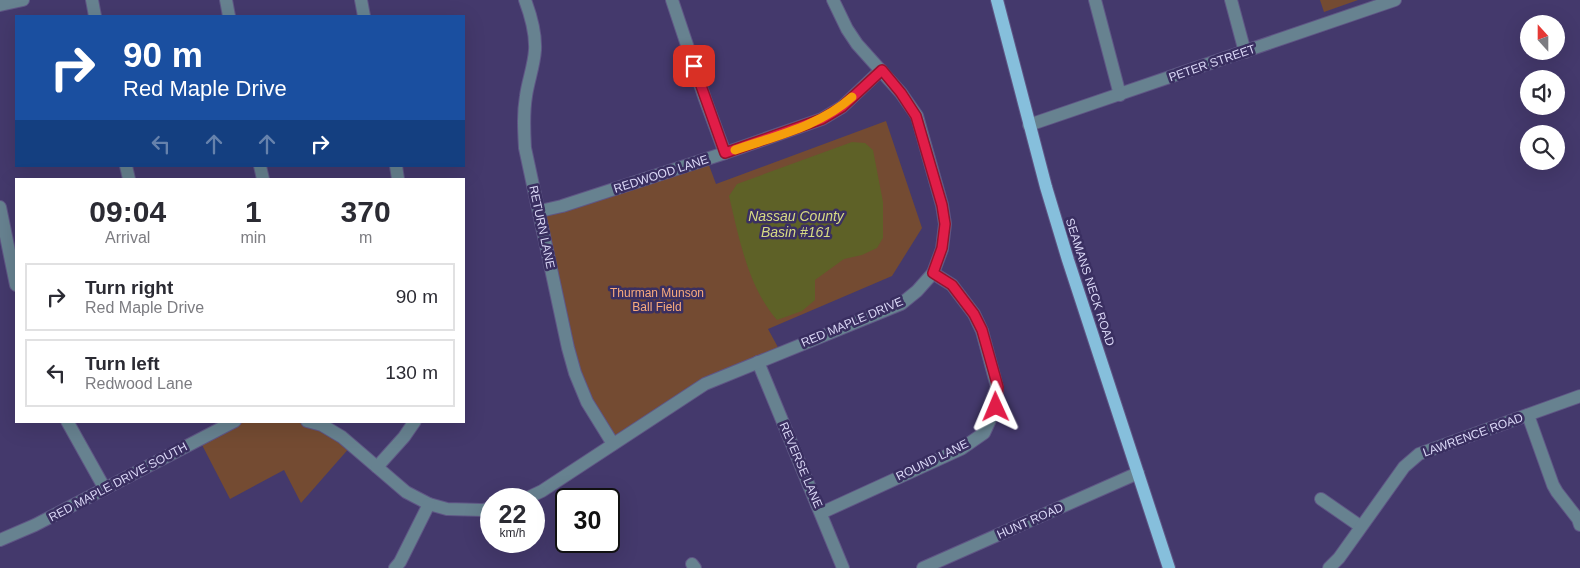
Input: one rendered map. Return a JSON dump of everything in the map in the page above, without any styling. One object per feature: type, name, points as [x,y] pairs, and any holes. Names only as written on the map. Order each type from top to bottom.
[{"type":"main road","name":"SEAMANS NECK ROAD","points":[[997,0],[1029,126],[1068,260],[1169,568]]},
{"type":"street","points":[[0,5],[23,0]]},
{"type":"street","points":[[92,0],[95,15]]},
{"type":"street","points":[[226,0],[230,15]]},
{"type":"street","points":[[361,0],[364,15]]},
{"type":"street","name":"RETURN LANE","points":[[525,0],[532,19],[535,52],[526,97],[523,125],[525,148],[575,373],[587,402],[613,444]]},
{"type":"street","points":[[672,0],[725,153]]},
{"type":"street","name":"RED MAPLE DRIVE","points":[[545,489],[705,384],[900,304],[917,291],[933,273],[942,248],[945,224],[942,205],[916,116],[901,93],[852,37],[839,15],[834,0]]},
{"type":"street","points":[[1095,0],[1120,95]]},
{"type":"street","points":[[1231,0],[1244,52]]},
{"type":"street","name":"PETER STREET","points":[[1029,126],[1395,0]]},
{"type":"street","name":"REDWOOD LANE","points":[[540,211],[562,206],[725,153],[822,119],[842,107],[882,70]]},
{"type":"street","points":[[0,207],[15,280]]},
{"type":"street","name":"ROUND LANE","points":[[821,512],[961,449],[984,433],[996,407],[998,387],[982,330],[974,314],[952,285],[933,273]]},
{"type":"street","name":"REVERSE LANE","points":[[758,362],[843,568]]},
{"type":"street","name":"LAWRENCE ROAD","points":[[1329,568],[1404,467],[1419,454],[1580,396]]},
{"type":"street","points":[[1528,415],[1556,492],[1578,519],[1580,525]]},
{"type":"street","points":[[68,423],[105,489]]},
{"type":"street","points":[[313,423],[342,436],[406,492],[429,504],[448,509],[480,510]]},
{"type":"street","points":[[377,467],[404,437],[414,423]]},
{"type":"street","name":"RED MAPLE DRIVE SOUTH","points":[[0,540],[35,525],[105,489],[217,425]]},
{"type":"street","name":"HUNT ROAD","points":[[923,568],[1138,473]]},
{"type":"street","points":[[1321,499],[1360,526]]},
{"type":"street","points":[[395,568],[400,562],[429,504]]},
{"type":"green space","points":[[1320,0],[1358,0],[1324,12]]},
{"type":"green space","name":"Thurman Munson Ball Field","points":[[886,121],[922,228],[892,276],[768,329],[780,351],[702,384],[614,441],[578,373],[542,213],[707,160],[716,184]]},
{"type":"green space","points":[[232,423],[305,423],[351,446],[301,503],[284,470],[230,499],[200,441]]},
{"type":"water","name":"Nassau County Basin #161","points":[[852,142],[865,143],[873,150],[883,202],[883,238],[877,248],[862,255],[844,259],[815,280],[815,300],[802,311],[777,320],[767,307],[752,277],[741,245],[729,196],[737,184]]},
{"type":"slow traffic","points":[[735,150],[822,119],[842,107],[852,97]]},
{"type":"route","points":[[694,66],[725,153],[822,119],[842,107],[882,70],[901,93],[916,116],[942,205],[945,224],[942,248],[933,273],[952,285],[974,314],[982,330],[998,387],[996,407]]}]
